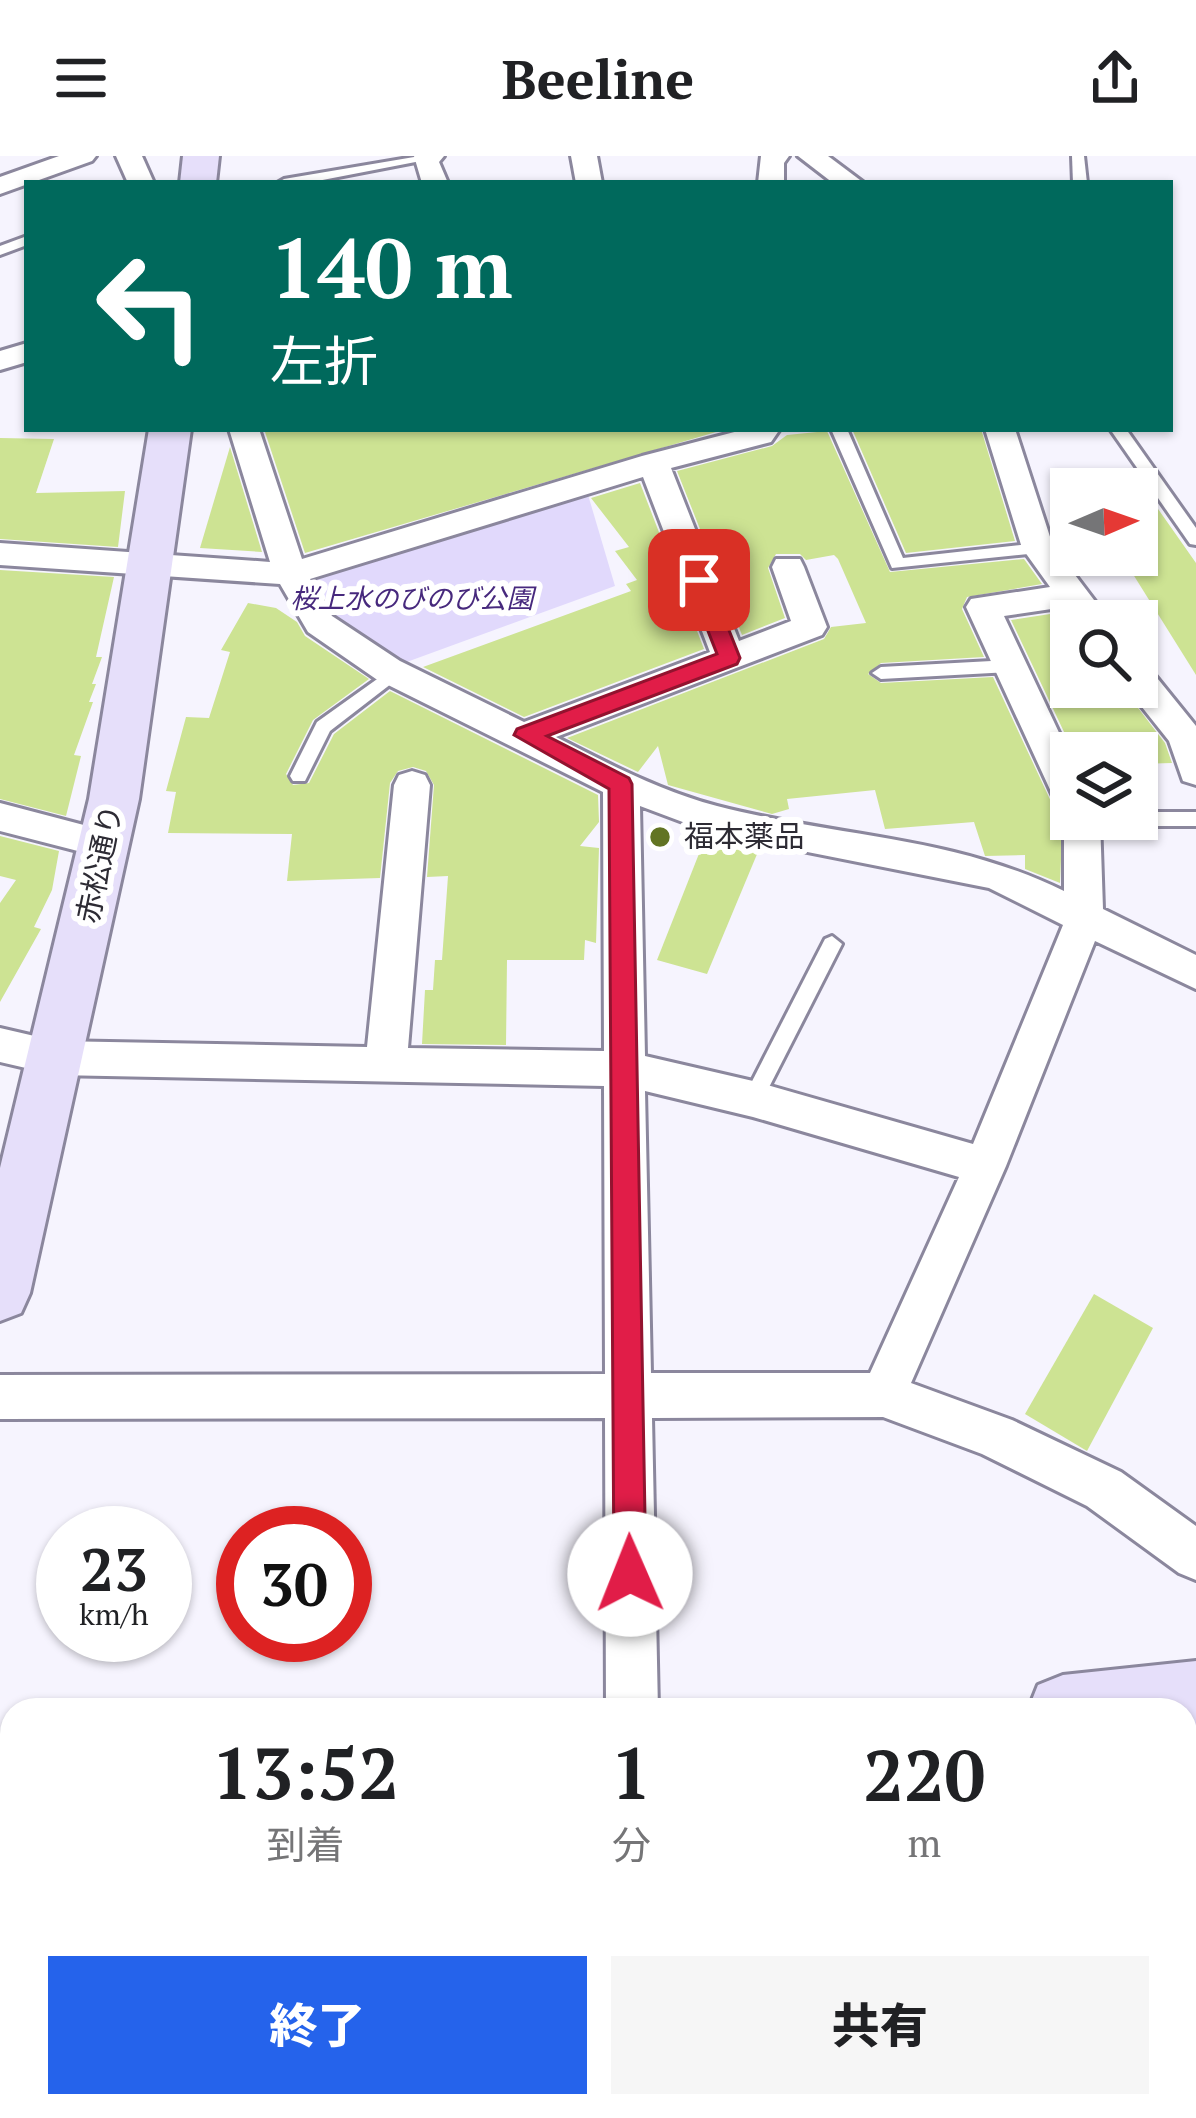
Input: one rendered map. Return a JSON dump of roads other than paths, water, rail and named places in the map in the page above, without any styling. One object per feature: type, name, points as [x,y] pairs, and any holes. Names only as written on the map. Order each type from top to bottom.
[{"type":"street","points":[[0,186],[83,156]]},
{"type":"street","points":[[811,156],[847,180]]},
{"type":"street","name":"赤松通り","points":[[0,1293],[105,844],[170,432]]},
{"type":"street","points":[[245,432],[290,574],[320,624],[394,673],[621,784],[712,819],[998,875],[1196,973]]},
{"type":"street","points":[[0,554],[290,574],[762,432]]},
{"type":"street","points":[[1001,432],[1038,548],[1077,600]]},
{"type":"street","points":[[653,463],[729,658]]},
{"type":"street","points":[[525,735],[810,627],[788,567]]},
{"type":"street","points":[[1050,608],[983,607],[1050,751]]},
{"type":"street","points":[[1158,703],[1185,737],[1196,772]]},
{"type":"street","points":[[621,784],[632,1698]]},
{"type":"street","points":[[386,1064],[412,785]]},
{"type":"street","points":[[0,818],[105,844]]},
{"type":"street","points":[[883,1395],[985,1166],[1084,921],[1082,840]]},
{"type":"street","points":[[0,1045],[56,1058],[624,1069],[985,1166]]},
{"type":"street","points":[[0,1397],[883,1395],[995,1436],[1104,1489],[1196,1556]]},
{"type":"lane","points":[[310,180],[430,166]]},
{"type":"lane","points":[[840,432],[898,564],[1038,548]]},
{"type":"lane","points":[[1120,432],[1196,540]]},
{"type":"lane","points":[[880,673],[1010,666]]},
{"type":"lane","points":[[299,776],[323,727],[394,673]]},
{"type":"lane","points":[[1158,820],[1196,820]]},
{"type":"lane","points":[[753,1100],[832,944]]},
{"type":"place","name":"福本薬品","points":[[660,837]]},
{"type":"park label","name":"桜上水のびのび公園","points":[[412,599]]}]
